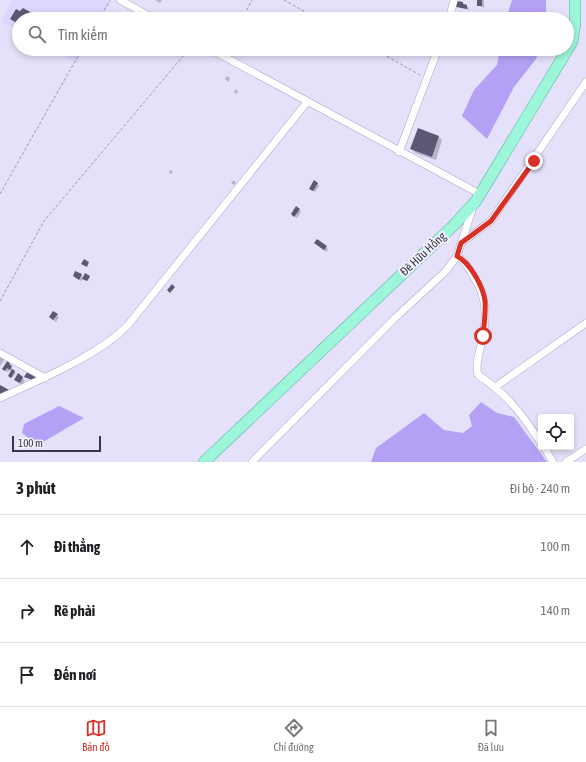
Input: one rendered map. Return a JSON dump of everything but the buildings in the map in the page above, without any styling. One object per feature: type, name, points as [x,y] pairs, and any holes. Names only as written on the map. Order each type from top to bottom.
[{"type":"main road","name":"Đê Hữu Hồng","points":[[574,29],[576,0]]},
{"type":"main road","name":"Đê Hữu Hồng","points":[[204,462],[454,225],[478,198],[564,56]]},
{"type":"street","points":[[120,0],[142,12]]},
{"type":"street","points":[[451,12],[454,0]]},
{"type":"street","points":[[223,56],[399,152],[478,198],[457,256],[446,271],[396,318],[252,462]]},
{"type":"street","points":[[399,152],[435,56]]},
{"type":"street","points":[[461,243],[491,221],[586,82]]},
{"type":"street","points":[[0,398],[45,378],[115,338],[128,325],[307,102]]},
{"type":"street","points":[[457,256],[469,268],[480,286],[485,300],[483,336],[476,369],[478,375],[495,386],[523,414],[538,438]]},
{"type":"street","points":[[495,386],[586,323]]},
{"type":"street","points":[[0,353],[45,378]]},
{"type":"street","points":[[566,462],[586,449]]},
{"type":"street","points":[[546,450],[553,462]]},
{"type":"path","points":[[103,12],[110,0]]},
{"type":"path","points":[[246,12],[252,0]]},
{"type":"path","points":[[284,0],[305,12]]},
{"type":"path","points":[[0,194],[78,56]]},
{"type":"path","points":[[0,301],[44,221],[183,56]]},
{"type":"path","points":[[387,56],[427,78]]},
{"type":"shaded area","points":[[12,0],[104,0],[110,3],[105,12],[12,12],[12,28],[1,22]]},
{"type":"shaded area","points":[[512,0],[546,0],[546,12],[508,12]]},
{"type":"shaded area","points":[[64,56],[80,56],[76,63]]},
{"type":"shaded area","points":[[499,56],[537,56],[514,87],[487,139],[462,116],[474,90],[497,65]]},
{"type":"shaded area","points":[[481,402],[497,413],[514,417],[547,462],[371,462],[376,448],[424,413],[444,430],[463,433],[472,426],[469,415]]},
{"type":"shaded area","points":[[59,406],[84,418],[38,445],[22,433],[24,424]]},
{"type":"route","points":[[483,336],[485,300],[480,286],[469,268],[461,258],[457,256],[461,243],[491,221],[534,161]]}]
